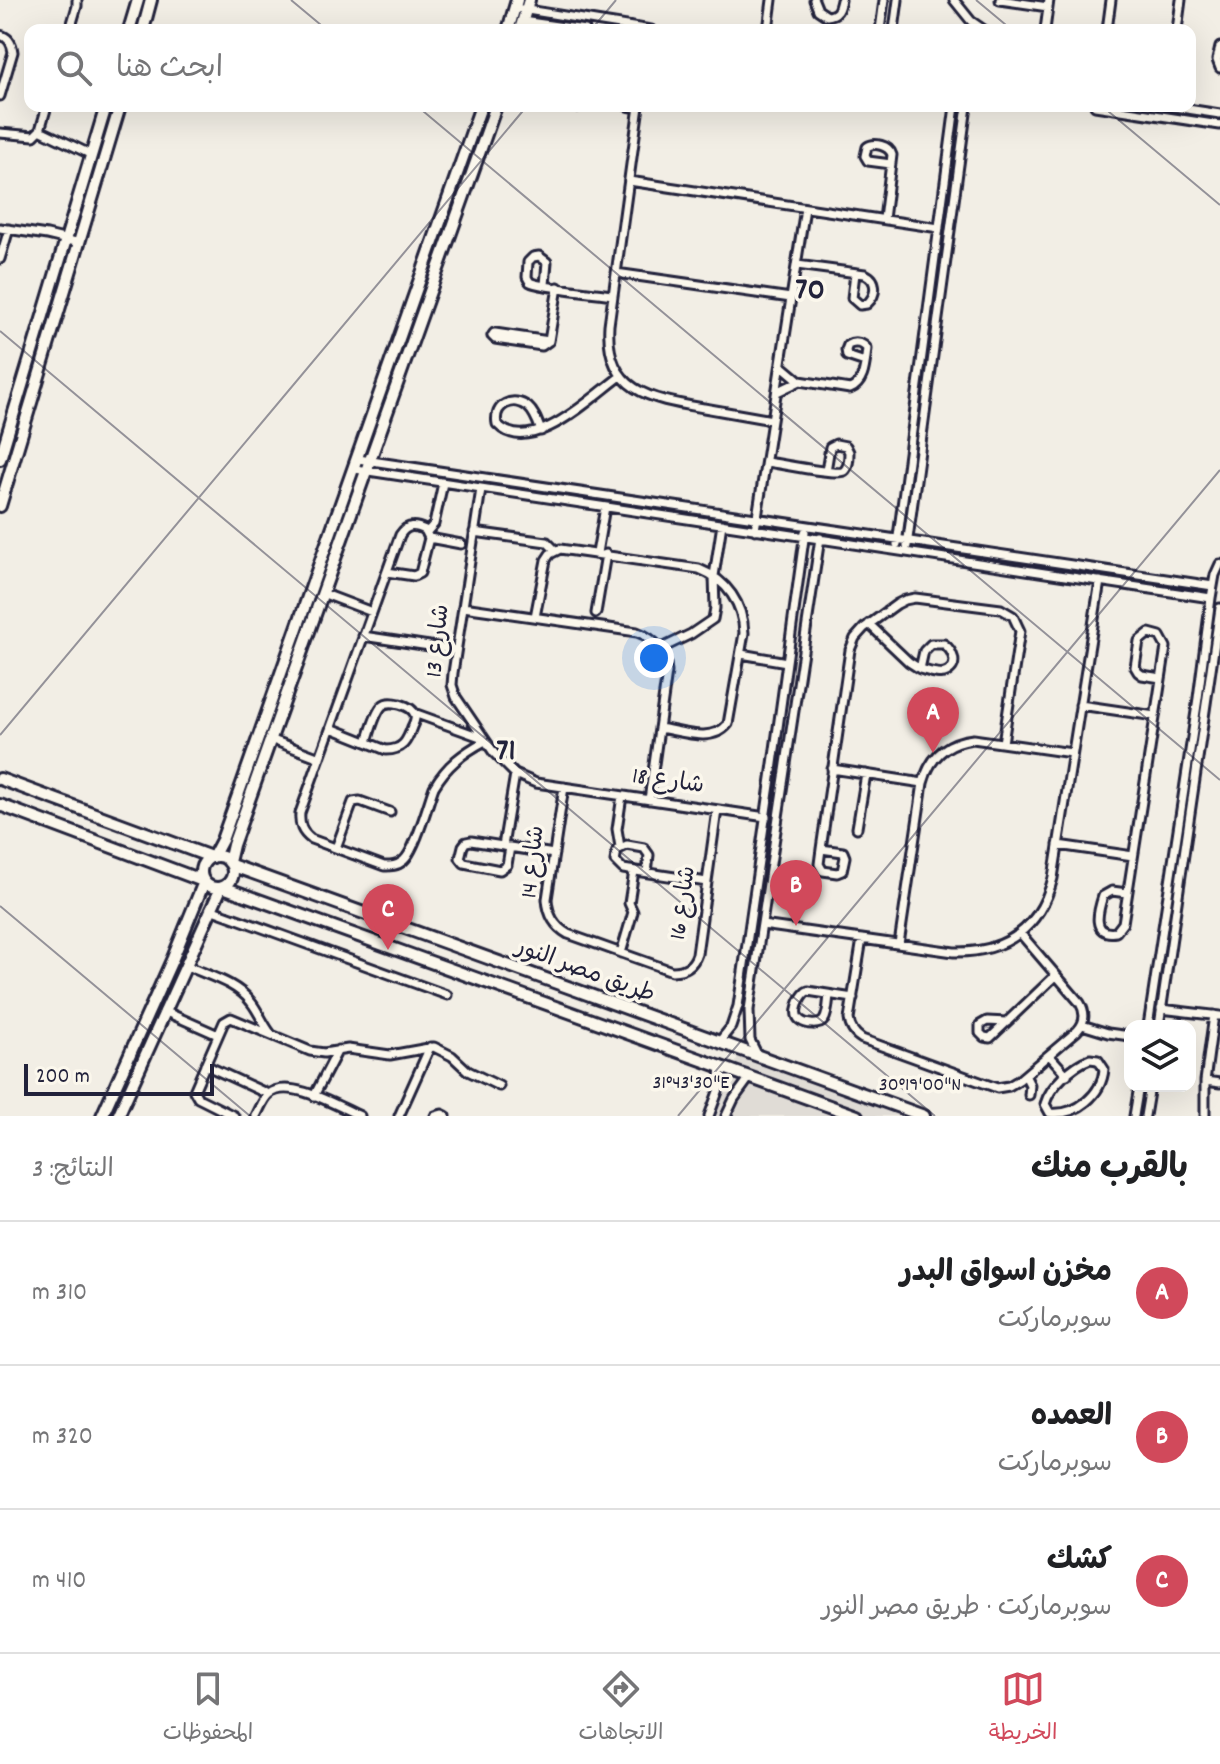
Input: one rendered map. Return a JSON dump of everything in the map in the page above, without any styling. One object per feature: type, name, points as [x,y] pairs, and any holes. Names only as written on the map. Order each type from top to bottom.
[{"type":"street","points":[[72,24],[77,0]]},
{"type":"street","points":[[131,24],[138,0]]},
{"type":"street","points":[[145,24],[151,0]]},
{"type":"street","points":[[769,24],[772,0]]},
{"type":"street","points":[[814,0],[818,10],[827,16],[837,13],[841,0]]},
{"type":"street","points":[[881,24],[884,0]]},
{"type":"street","points":[[895,24],[898,0]]},
{"type":"street","points":[[954,0],[975,24]]},
{"type":"street","points":[[1000,0],[1049,3],[1046,24]]},
{"type":"street","points":[[1108,24],[1111,0]]},
{"type":"street","points":[[1178,24],[1181,0]]},
{"type":"street","points":[[519,15],[559,24]]},
{"type":"street","points":[[519,15],[598,24]]},
{"type":"street","points":[[0,35],[9,40],[13,52],[0,96]]},
{"type":"street","points":[[1220,47],[1217,60],[1220,68]]},
{"type":"street","points":[[1196,110],[1220,114]]},
{"type":"street","points":[[0,133],[38,134],[45,112]]},
{"type":"street","points":[[0,459],[104,112]]},
{"type":"street","points":[[0,506],[118,112]]},
{"type":"street","points":[[118,1116],[212,905],[232,877],[230,863],[233,845],[322,593],[479,112]]},
{"type":"street","points":[[102,1116],[199,895],[204,881],[201,869],[222,840],[494,112]]},
{"type":"street","points":[[638,112],[609,325],[609,346],[615,366],[621,376],[645,395],[665,402],[772,420]]},
{"type":"street","points":[[896,550],[954,112]]},
{"type":"street","points":[[906,552],[966,112]]},
{"type":"street","points":[[1134,112],[1220,125]]},
{"type":"street","points":[[40,130],[92,155]]},
{"type":"street","points":[[884,219],[891,164],[891,150],[870,145],[866,149],[866,160],[891,164]]},
{"type":"street","points":[[877,162],[880,146]]},
{"type":"street","points":[[946,175],[958,176]]},
{"type":"street","points":[[629,181],[939,228]]},
{"type":"street","points":[[755,530],[805,208]]},
{"type":"street","points":[[0,228],[80,243]]},
{"type":"street","points":[[0,259],[9,229]]},
{"type":"street","points":[[60,260],[73,264]]},
{"type":"street","points":[[797,265],[855,273],[868,275],[874,281],[873,299],[867,304],[856,304],[852,298],[855,273]]},
{"type":"street","points":[[616,273],[791,298]]},
{"type":"street","points":[[933,274],[944,276]]},
{"type":"street","points":[[545,285],[612,295]]},
{"type":"street","points":[[549,341],[492,335],[495,339],[542,346],[549,341],[558,287]]},
{"type":"street","points":[[781,365],[800,381],[846,389],[853,388],[861,381],[865,362]]},
{"type":"street","points":[[541,431],[530,409],[522,403],[502,405],[496,414],[497,424],[511,434],[541,431],[556,424],[621,376]]},
{"type":"street","points":[[777,392],[800,381]]},
{"type":"street","points":[[766,462],[826,471]]},
{"type":"street","points":[[362,465],[481,489],[1211,598]]},
{"type":"street","points":[[362,465],[757,518],[1213,586]]},
{"type":"street","points":[[387,572],[414,576],[422,569],[443,483]]},
{"type":"street","name":"شارع 13","points":[[481,489],[452,679],[459,703],[499,759],[515,774]]},
{"type":"street","points":[[594,626],[598,615],[605,507]]},
{"type":"street","points":[[660,649],[713,619],[714,576],[722,524]]},
{"type":"street","points":[[472,545],[428,535],[411,526],[400,535],[300,813],[300,825],[311,839],[384,866],[403,862],[411,852],[439,778],[461,755],[484,739]]},
{"type":"street","points":[[719,1042],[731,1027],[736,1014],[805,526]]},
{"type":"street","points":[[759,1056],[750,1040],[748,1022],[821,529]]},
{"type":"street","points":[[474,532],[547,542],[555,550]]},
{"type":"street","points":[[535,617],[543,566],[555,550],[565,548],[699,569],[714,576],[733,594],[742,614],[744,633],[730,718],[720,732],[708,736],[659,728]]},
{"type":"street","points":[[1149,1020],[1211,598],[1220,564]]},
{"type":"street","points":[[762,925],[969,953],[996,947],[1032,922],[1049,894],[1100,581]]},
{"type":"street","points":[[322,593],[372,612]]},
{"type":"street","points":[[821,849],[850,650],[855,638],[869,624],[897,604],[915,598],[1001,609],[1013,616],[1020,631],[1003,743]]},
{"type":"street","points":[[463,607],[637,632],[654,641],[660,649],[667,672],[649,800]]},
{"type":"street","points":[[1160,1020],[1220,608]]},
{"type":"street","points":[[869,624],[920,669],[948,672],[954,658],[951,650],[940,643],[931,644],[924,651],[920,669]]},
{"type":"street","points":[[1127,893],[1112,891],[1103,896],[1098,922],[1102,930],[1111,933],[1123,923],[1161,678],[1165,643],[1160,636],[1149,633],[1139,641],[1135,667],[1142,675],[1161,678]]},
{"type":"street","points":[[363,636],[456,650]]},
{"type":"street","points":[[741,654],[787,662]]},
{"type":"street","points":[[1203,665],[1212,666]]},
{"type":"street","points":[[331,728],[386,750],[396,750],[407,740],[415,720],[414,713],[410,708],[384,704],[367,742]]},
{"type":"street","points":[[1080,705],[1155,716]]},
{"type":"street","points":[[414,713],[484,739]]},
{"type":"street","points":[[270,739],[320,758]]},
{"type":"street","points":[[899,944],[923,783],[932,760],[951,744],[973,739],[1072,753]]},
{"type":"street","points":[[832,769],[923,783]]},
{"type":"street","points":[[772,771],[785,773]]},
{"type":"street","points":[[554,854],[506,847],[471,841],[463,846],[460,858],[464,863],[500,870],[507,865],[506,847],[515,774],[530,782],[564,787]]},
{"type":"street","points":[[857,828],[866,774]]},
{"type":"street","points":[[0,779],[212,857],[220,856],[230,863]]},
{"type":"street","name":"شارع 18","points":[[564,787],[766,817]]},
{"type":"street","name":"شارع 14","points":[[564,787],[547,907],[554,923],[568,934]]},
{"type":"street","points":[[620,847],[617,829],[622,796]]},
{"type":"street","points":[[336,848],[353,802],[360,801],[390,812]]},
{"type":"street","points":[[0,805],[204,881],[212,887],[222,887]]},
{"type":"street","name":"شارع 16","points":[[568,934],[672,971],[688,968],[697,954],[717,810]]},
{"type":"street","points":[[222,840],[233,845]]},
{"type":"street","points":[[647,873],[649,857],[646,850],[627,845],[615,853],[617,864],[623,869],[634,871],[647,873],[707,882]]},
{"type":"street","points":[[1058,845],[1133,856]]},
{"type":"street","name":"طريق مصر النور","points":[[230,863],[924,1116]]},
{"type":"street","points":[[759,866],[771,868]]},
{"type":"street","points":[[621,953],[633,912],[629,903],[634,871]]},
{"type":"street","name":"طريق مصر النور","points":[[222,887],[857,1116]]},
{"type":"street","points":[[199,895],[212,905],[447,995]]},
{"type":"street","points":[[1165,913],[1175,916]]},
{"type":"street","points":[[862,939],[850,1023],[853,1031],[862,1039],[991,1087],[1009,1086],[1025,1075],[1077,1031],[1084,1016],[1083,1007],[1020,933]]},
{"type":"street","points":[[185,965],[241,992],[255,1007],[273,1036]]},
{"type":"street","points":[[1007,1022],[1056,975]]},
{"type":"street","points":[[553,1005],[563,994],[559,984]]},
{"type":"street","points":[[829,995],[825,1019],[821,1023],[798,1019],[800,999],[808,991],[853,998]]},
{"type":"street","points":[[577,1014],[574,999],[582,992]]},
{"type":"street","points":[[1161,1009],[1217,1016],[1205,1081],[1205,1116]]},
{"type":"street","points":[[164,1011],[218,1035]]},
{"type":"street","points":[[234,1116],[195,1096],[194,1088],[218,1035],[226,1020],[231,1018],[310,1051],[390,1055],[434,1047],[452,1056],[468,1071],[499,1086]]},
{"type":"street","points":[[1082,1025],[1124,1035]]},
{"type":"street","points":[[399,1116],[430,1047]]},
{"type":"street","points":[[314,1096],[338,1050]]},
{"type":"street","points":[[1049,1055],[1067,1075]]},
{"type":"street","points":[[1090,1059],[1098,1060],[1104,1069],[1100,1087],[1086,1105],[1066,1115],[1052,1115],[1046,1108],[1046,1099],[1053,1087],[1067,1075],[1090,1059]]},
{"type":"street","points":[[205,1065],[268,1094]]},
{"type":"street","points":[[709,1116],[721,1081],[721,1066]]},
{"type":"street","points":[[1025,1075],[1030,1085],[1029,1095]]},
{"type":"street","points":[[726,1116],[750,1077]]},
{"type":"street","points":[[1205,1081],[1220,1083]]},
{"type":"street","points":[[256,1116],[268,1094],[286,1088],[314,1096],[360,1116]]},
{"type":"street","points":[[1134,1116],[1138,1092]]},
{"type":"street","points":[[1145,1116],[1149,1092]]},
{"type":"street","points":[[716,1101],[730,1107]]},
{"type":"street","points":[[435,1116],[446,1116]]},
{"type":"shaded area","points":[[738,1055],[928,1116],[715,1116]]},
{"type":"place","name":"مخزن اسواق البدر","points":[[933,753]]},
{"type":"place","name":"العمده","points":[[796,926]]},
{"type":"place","name":"كشك","points":[[388,950]]},
{"type":"district","name":"70","points":[[810,292]]},
{"type":"district","name":"71","points":[[506,753]]}]
